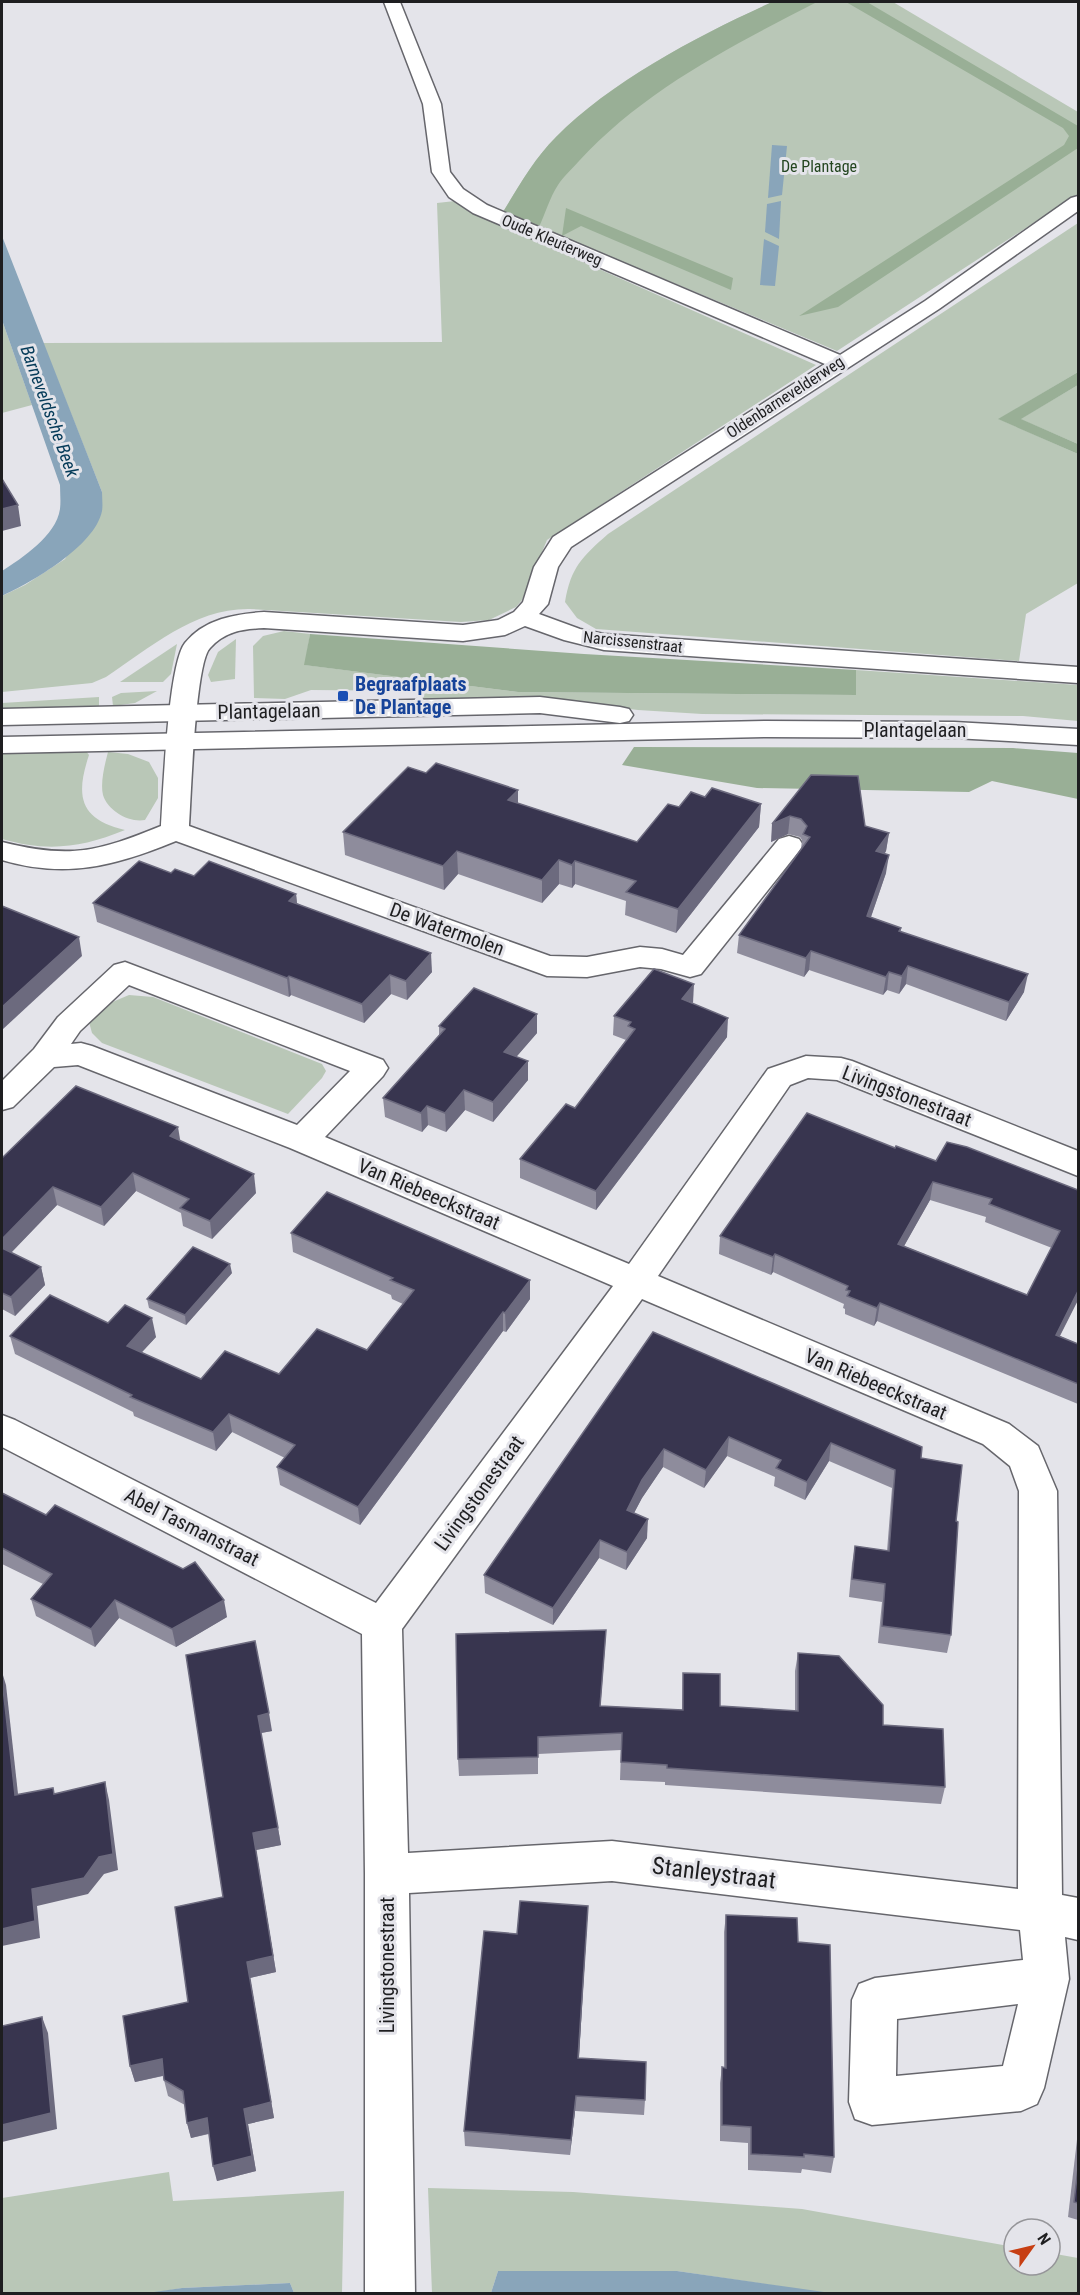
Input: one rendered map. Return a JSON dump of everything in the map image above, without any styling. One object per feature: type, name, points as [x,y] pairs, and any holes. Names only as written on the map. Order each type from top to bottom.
[{"type":"street","name":"Oude Kleuterweg","points":[[392,2],[432,104],[441,172],[456,193],[480,209],[840,362]]},
{"type":"street","name":"Oldenbarnevelderweg","points":[[523,617],[535,604],[546,567],[562,542],[932,304],[1078,202]]},
{"type":"street","name":"Narcissenstraat","points":[[523,617],[573,635],[603,642],[1078,675]]},
{"type":"street","points":[[2,851],[24,859],[53,863],[82,862],[104,858],[175,831],[186,686],[195,647],[204,637],[224,626],[243,621],[270,621],[463,633],[505,627],[523,617]]},
{"type":"street","name":"Plantagelaan","points":[[2,717],[540,705],[751,729]]},
{"type":"street","name":"Plantagelaan","points":[[2,745],[181,739],[751,729],[1004,731],[1078,737]]},
{"type":"street","name":"De Watermolen","points":[[175,831],[547,966],[587,968],[640,957],[662,959],[690,967],[789,845]]},
{"type":"street","points":[[2,1098],[45,1057],[69,1024],[125,972],[372,1068],[302,1140]]},
{"type":"street","name":"Van Riebeeckstraat","points":[[45,1057],[81,1054],[302,1140],[996,1434],[1025,1457],[1038,1491],[1059,1916]]},
{"type":"street","name":"Livingstonestraat","points":[[390,2294],[387,1874],[382,1624],[636,1281],[778,1077],[806,1067],[841,1069],[1078,1164]]},
{"type":"street","name":"Abel Tasmanstraat","points":[[2,1430],[382,1624]]},
{"type":"street","name":"Stanleystraat","points":[[387,1874],[612,1861],[1059,1916]]},
{"type":"street","points":[[1047,1979],[1059,1916]]},
{"type":"green space","points":[[772,2],[817,2],[722,52],[632,112],[604,136],[562,179],[552,195],[539,227],[503,212],[527,173],[548,145],[578,116],[658,60]]},
{"type":"green space","name":"De Plantage","points":[[773,2],[893,2],[1078,112],[1078,194],[837,351],[503,212],[527,173],[548,145],[578,116],[658,60]]},
{"type":"green space","points":[[846,2],[867,2],[1078,126],[1078,148],[838,307],[799,316],[1064,145],[1069,136],[1063,128]]},
{"type":"green space","points":[[455,201],[470,212],[816,365],[547,540],[522,600],[516,607],[489,620],[461,622],[250,609],[230,610],[191,622],[156,642],[106,677],[92,683],[2,692],[2,596],[25,585],[65,559],[102,492],[43,343],[442,342],[437,203]]},
{"type":"green space","points":[[566,208],[733,278],[731,290],[581,226],[562,236]]},
{"type":"green space","points":[[1078,223],[1078,372],[999,419],[1078,454],[1078,583],[1026,614],[1019,661],[596,629],[577,618],[565,602],[574,571],[591,549],[608,534]]},
{"type":"green space","points":[[2,320],[32,405],[2,413]]},
{"type":"green space","points":[[1078,372],[1078,385],[1021,419],[1078,444],[1078,454],[998,419]]},
{"type":"green space","points":[[1078,385],[1078,444],[1020,419]]},
{"type":"green space","points":[[284,631],[310,634],[305,665],[518,692],[855,695],[856,670],[1078,685],[1078,721],[1023,716],[702,714],[638,710],[564,701],[413,701],[423,691],[311,690],[285,699],[254,698],[253,646],[263,636]]},
{"type":"green space","points":[[310,634],[584,654],[856,670],[856,695],[518,692],[304,665]]},
{"type":"green space","points":[[236,639],[235,679],[211,682],[208,675],[218,652]]},
{"type":"green space","points":[[177,644],[171,674],[163,682],[120,682]]},
{"type":"green space","points":[[157,691],[135,703],[113,706],[112,697],[121,693]]},
{"type":"green space","points":[[99,697],[99,708],[2,713],[2,703]]},
{"type":"green space","points":[[634,747],[1013,748],[1078,753],[1078,799],[992,781],[969,792],[757,788],[622,765]]},
{"type":"green space","points":[[66,748],[86,751],[89,755],[82,783],[82,794],[90,813],[98,820],[125,830],[94,841],[64,846],[34,846],[2,839],[2,751]]},
{"type":"green space","points":[[108,752],[128,754],[149,762],[158,778],[158,798],[145,820],[126,818],[114,811],[106,801],[102,784]]},
{"type":"green space","points":[[129,995],[153,997],[322,1064],[326,1071],[288,1114],[102,1043],[92,1033],[89,1022],[103,1006]]},
{"type":"green space","points":[[169,2172],[173,2201],[344,2191],[342,2293],[294,2293],[290,2283],[182,2288],[147,2294],[2,2294],[2,2198]]},
{"type":"green space","points":[[428,2188],[573,2192],[802,2209],[1002,2245],[1002,2277],[1062,2277],[1062,2255],[1078,2258],[1078,2293],[831,2294],[677,2271],[498,2271],[491,2293],[432,2293]]},
{"type":"water","points":[[772,145],[787,146],[782,195],[768,198]]},
{"type":"water","points":[[781,201],[779,239],[765,232],[767,204]]},
{"type":"water","name":"Barneveldsche Beek","points":[[2,236],[102,492],[102,511],[88,537],[75,550],[45,572],[2,596],[2,571],[37,545],[57,519],[60,509],[60,485],[2,320]]},
{"type":"water","points":[[764,239],[779,246],[775,286],[760,285]]},
{"type":"water","points":[[498,2271],[677,2271],[831,2293],[491,2293]]},
{"type":"water","points":[[290,2283],[294,2293],[147,2293],[182,2288]]},
{"type":"building","points":[[2,479],[18,505],[2,509]]},
{"type":"building","points":[[436,763],[518,790],[508,800],[637,842],[668,804],[679,807],[691,792],[705,797],[712,788],[761,804],[678,909],[626,892],[636,881],[575,861],[572,865],[559,860],[542,880],[457,851],[443,866],[343,832],[408,767],[426,773]]},
{"type":"building","points":[[811,775],[858,776],[865,826],[889,833],[876,851],[889,855],[867,916],[901,928],[899,931],[1028,974],[1009,1002],[908,966],[902,976],[889,972],[886,977],[811,951],[806,958],[739,935],[810,837],[803,834],[807,826],[801,819],[790,816],[772,824]]},
{"type":"building","points":[[139,861],[171,873],[175,869],[194,876],[209,861],[296,894],[289,901],[431,953],[406,981],[390,975],[362,1004],[289,976],[287,978],[93,903]]},
{"type":"building","points":[[2,906],[79,937],[2,1007]]},
{"type":"building","points":[[654,969],[694,984],[682,999],[728,1018],[596,1191],[520,1159],[566,1104],[575,1108],[635,1029],[628,1026],[631,1022],[614,1016]]},
{"type":"building","points":[[474,988],[537,1014],[504,1052],[528,1061],[493,1102],[464,1090],[445,1113],[427,1106],[421,1113],[383,1098],[445,1029],[439,1026]]},
{"type":"building","points":[[76,1086],[178,1127],[170,1136],[254,1174],[210,1221],[180,1208],[189,1199],[133,1173],[101,1207],[53,1187],[2,1239],[2,1158]]},
{"type":"building","points":[[807,1113],[895,1148],[896,1146],[936,1161],[947,1142],[967,1147],[1078,1190],[1078,1291],[1056,1335],[1078,1344],[1078,1384],[880,1303],[877,1308],[847,1296],[850,1291],[846,1290],[848,1286],[775,1254],[773,1257],[720,1236]],"holes":[[[933,1182],[992,1199],[989,1204],[1060,1231],[1027,1295],[898,1244]]]},
{"type":"building","points":[[327,1192],[530,1280],[505,1313],[503,1312],[358,1507],[277,1467],[295,1445],[229,1414],[213,1432],[130,1397],[132,1395],[10,1336],[50,1295],[108,1323],[125,1305],[152,1318],[127,1346],[201,1379],[225,1351],[279,1374],[317,1329],[367,1350],[414,1290],[390,1280],[393,1278],[291,1233]]},
{"type":"building","points":[[193,1247],[230,1264],[185,1315],[147,1299]]},
{"type":"building","points":[[2,1248],[41,1267],[11,1297],[2,1293]]},
{"type":"building","points":[[653,1332],[922,1447],[921,1458],[962,1465],[956,1521],[958,1522],[951,1635],[882,1626],[885,1584],[852,1579],[855,1546],[889,1551],[895,1470],[831,1443],[807,1482],[776,1468],[781,1460],[729,1437],[706,1470],[664,1449],[642,1480],[627,1510],[648,1519],[627,1552],[600,1540],[553,1608],[484,1575]]},
{"type":"building","points":[[2,1493],[46,1515],[55,1505],[183,1569],[195,1562],[224,1600],[172,1629],[115,1600],[91,1629],[31,1599],[52,1574],[2,1548]]},
{"type":"building","points":[[606,1630],[600,1706],[683,1710],[683,1673],[720,1674],[720,1706],[798,1711],[798,1653],[839,1656],[883,1705],[883,1725],[943,1729],[945,1787],[667,1768],[667,1765],[621,1762],[622,1733],[538,1737],[538,1757],[458,1759],[456,1634]]},
{"type":"building","points":[[255,1641],[269,1713],[258,1716],[278,1828],[253,1833],[273,1956],[247,1962],[271,2102],[244,2109],[252,2156],[213,2166],[207,2118],[187,2123],[183,2091],[164,2080],[162,2059],[130,2066],[123,2016],[188,2002],[175,1907],[223,1897],[186,1655]]},
{"type":"building","points":[[2,1679],[15,1795],[53,1788],[54,1794],[105,1782],[113,1854],[99,1857],[84,1878],[32,1889],[35,1921],[2,1929]]},
{"type":"building","points":[[520,1901],[588,1906],[578,2058],[646,2062],[645,2100],[576,2096],[571,2140],[464,2131],[484,1931],[517,1934]]},
{"type":"building","points":[[726,1915],[797,1918],[798,1942],[830,1945],[834,2157],[804,2154],[804,2157],[751,2154],[751,2127],[722,2125],[722,2067],[726,2068]]},
{"type":"building","points":[[42,2017],[51,2113],[2,2125],[2,2026]]},
{"type":"building","points":[[1078,2168],[1078,2203],[1074,2202]]},
{"type":"place","name":"Begraafplaats De Plantage","points":[[343,696]]}]
